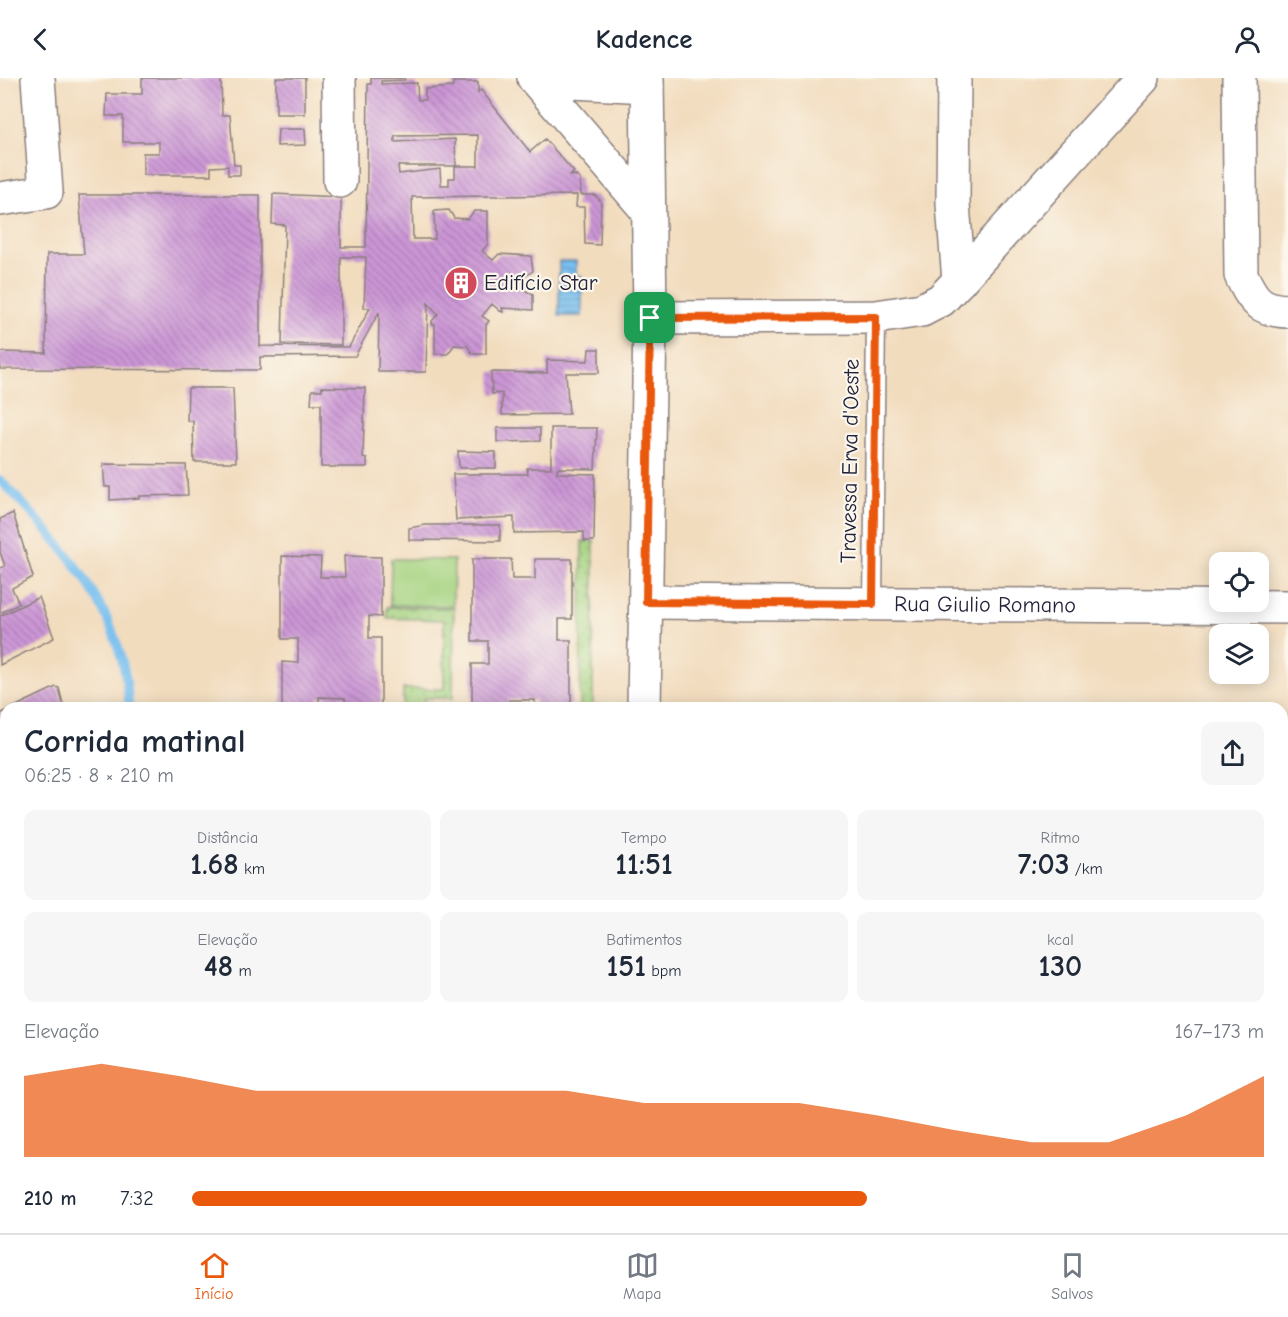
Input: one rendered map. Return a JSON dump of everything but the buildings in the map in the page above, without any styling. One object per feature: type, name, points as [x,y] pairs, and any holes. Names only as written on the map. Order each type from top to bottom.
[{"type":"street","points":[[0,199],[46,192],[38,78]]},
{"type":"street","points":[[339,78],[340,181]]},
{"type":"street","points":[[954,78],[953,204],[960,281]]},
{"type":"street","points":[[650,318],[876,317],[922,310],[941,300],[960,281],[1143,78]]},
{"type":"street","points":[[1239,78],[1241,275],[1249,293],[1275,310]]},
{"type":"street","points":[[535,79],[647,82],[650,318],[644,702]]},
{"type":"street","points":[[535,79],[648,211]]},
{"type":"street","name":"Rua Giulio Romano","points":[[646,602],[1288,607]]},
{"type":"lane","name":"Travessa Erva d'Oeste","points":[[873,604],[876,317]]},
{"type":"green space","points":[[582,541],[594,541],[593,702],[580,702]]},
{"type":"green space","points":[[391,559],[454,560],[453,606],[390,605]]},
{"type":"green space","points":[[387,607],[454,608],[453,698],[424,698],[424,702],[403,702],[403,689],[444,689],[444,620],[387,618]]},
{"type":"water","points":[[559,261],[576,261],[576,276],[582,276],[582,316],[559,316]]},
{"type":"waterway","points":[[0,480],[47,530],[87,582],[116,641],[125,673],[128,702]]},
{"type":"place","name":"Edifício Star","points":[[461,283]]},
{"type":"route","points":[[876,317],[873,604],[646,602],[650,318],[876,317]]}]
